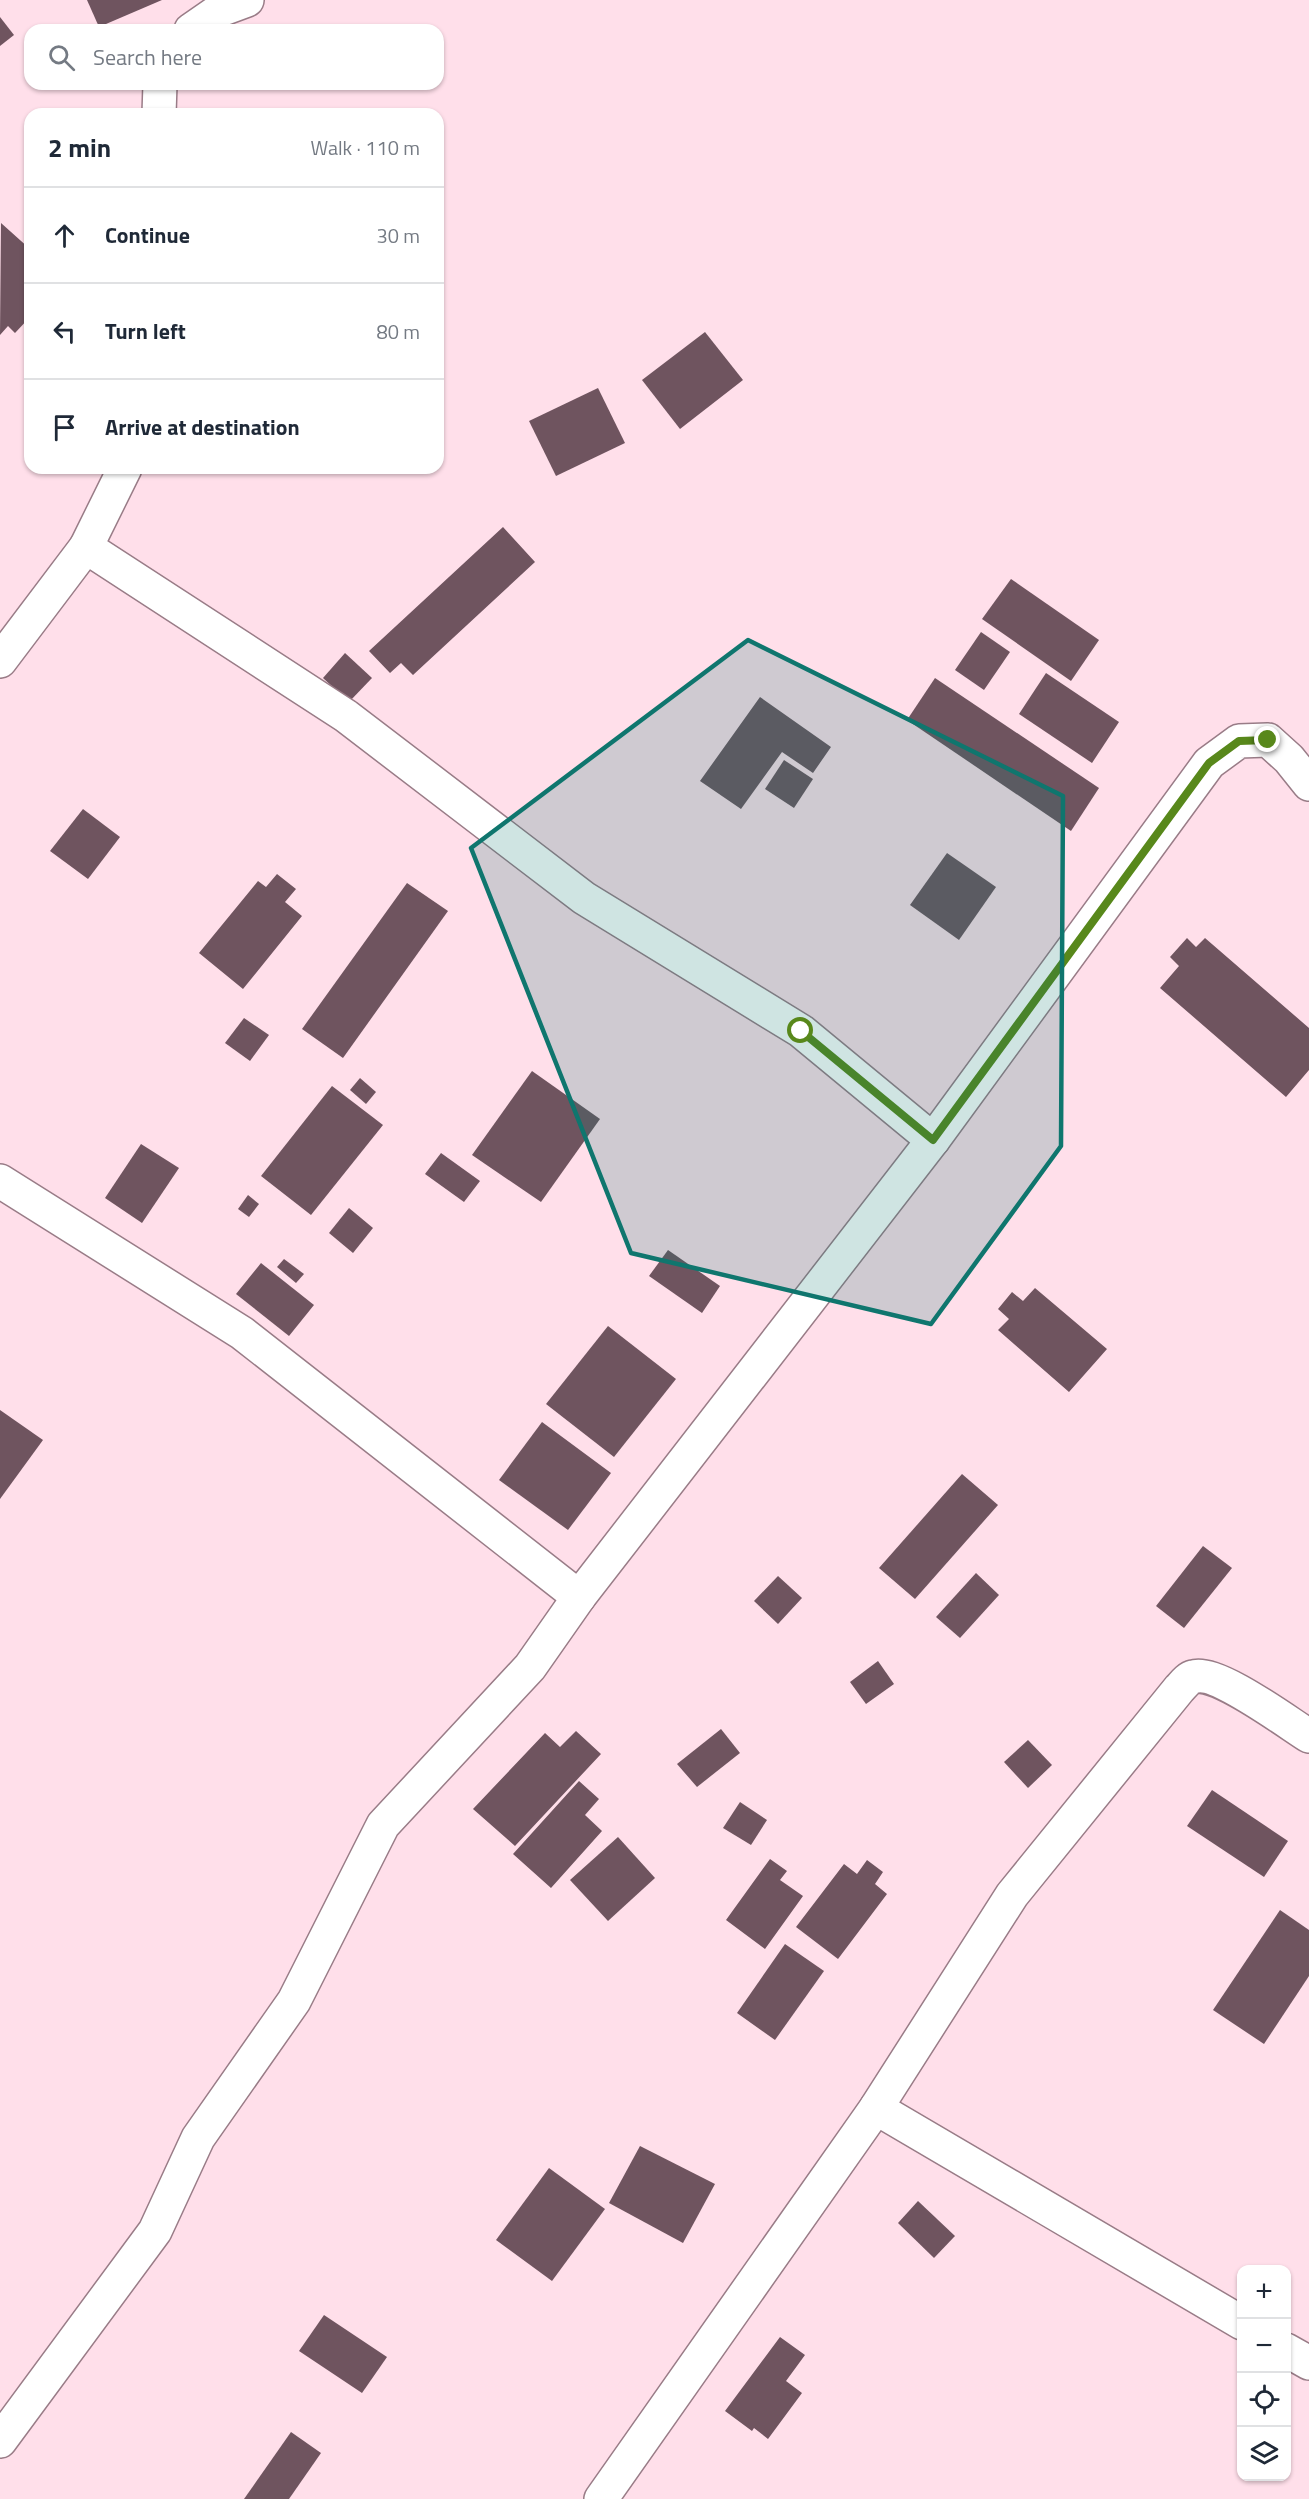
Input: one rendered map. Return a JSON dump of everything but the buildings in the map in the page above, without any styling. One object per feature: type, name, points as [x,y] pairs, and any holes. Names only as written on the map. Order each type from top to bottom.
[{"type":"street","points":[[200,24],[220,10],[247,0]]},
{"type":"street","points":[[159,108],[160,90]]},
{"type":"street","points":[[0,661],[86,546],[122,474]]},
{"type":"street","points":[[86,546],[346,716],[584,898],[801,1031],[933,1140]]},
{"type":"street","points":[[0,2441],[155,2231],[198,2138],[294,2001],[383,1825],[530,1667],[579,1597],[933,1140],[1209,763],[1239,741],[1268,740],[1289,759],[1309,783]]},
{"type":"street","points":[[0,1181],[242,1333],[579,1597]]},
{"type":"street","points":[[601,2499],[876,2108],[1011,1895],[1179,1689],[1193,1677],[1212,1677],[1231,1686],[1309,1736]]},
{"type":"street","points":[[876,2108],[1237,2320]]},
{"type":"street","points":[[1291,2352],[1309,2363]]},
{"type":"highlighted area","points":[[748,640],[1063,796],[1061,1146],[931,1324],[631,1253],[471,848]]},
{"type":"route","points":[[801,1031],[933,1140],[1209,763],[1239,741],[1268,740]]}]
